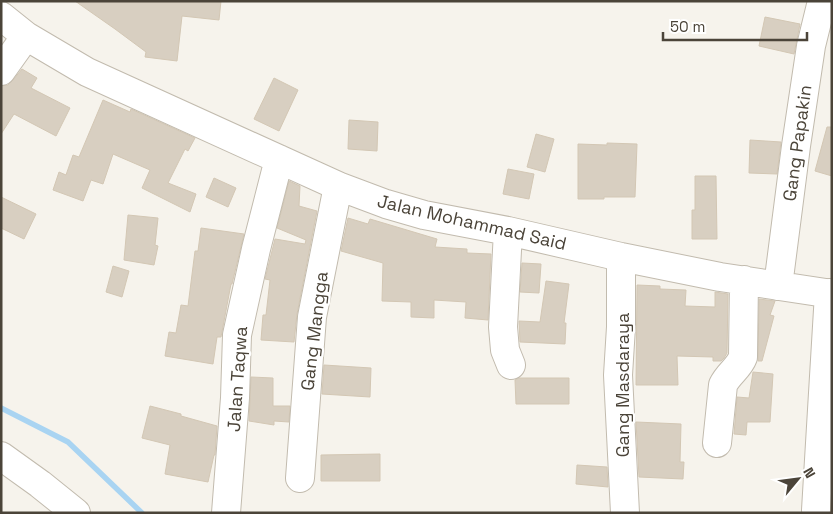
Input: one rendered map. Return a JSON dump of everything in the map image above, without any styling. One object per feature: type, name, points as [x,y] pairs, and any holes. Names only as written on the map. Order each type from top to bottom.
[{"type":"street","name":"Gang Papakin","points":[[778,286],[811,46],[822,1]]},
{"type":"street","name":"Jalan Mohammad Said","points":[[1,16],[26,36],[87,72],[338,186],[386,204],[424,215],[508,231],[621,257],[720,277],[830,294]]},
{"type":"street","points":[[1,71],[26,36]]},
{"type":"street","name":"Jalan Taqwa","points":[[226,513],[236,398],[237,334],[279,158]]},
{"type":"street","name":"Gang Mangga","points":[[300,478],[312,317],[338,186]]},
{"type":"street","points":[[508,231],[502,327],[505,350],[511,365]]},
{"type":"street","name":"Gang Masdaraya","points":[[621,257],[621,327],[618,375],[625,513]]},
{"type":"street","points":[[717,443],[723,385],[726,378],[741,364],[744,357],[744,280]]},
{"type":"street","points":[[816,510],[830,294]]},
{"type":"street","points":[[1,456],[76,513]]},
{"type":"building","points":[[75,1],[221,1],[219,20],[182,16],[177,61],[145,57],[146,52]]},
{"type":"building","points":[[765,17],[800,24],[794,54],[759,46]]},
{"type":"building","points":[[22,69],[37,78],[31,88],[70,108],[56,136],[14,114],[1,134],[1,86],[8,85]]},
{"type":"building","points":[[274,78],[298,90],[279,131],[254,119]]},
{"type":"building","points":[[103,100],[130,112],[131,109],[195,138],[188,151],[185,149],[168,183],[196,194],[190,212],[142,188],[150,170],[113,154],[103,184],[91,180],[83,201],[53,190],[59,172],[66,175],[73,155],[79,157]]},
{"type":"building","points":[[349,120],[378,122],[377,151],[348,149]]},
{"type":"building","points":[[827,127],[832,127],[832,176],[815,171]]},
{"type":"building","points":[[536,134],[554,139],[545,172],[527,167]]},
{"type":"building","points":[[750,140],[781,142],[777,174],[749,173]]},
{"type":"building","points":[[607,143],[637,144],[635,197],[578,199],[578,144],[607,145]]},
{"type":"building","points":[[508,169],[534,174],[529,199],[503,194]]},
{"type":"building","points":[[695,176],[716,176],[717,239],[692,239],[692,210],[695,210]]},
{"type":"building","points":[[214,178],[236,188],[228,207],[206,197]]},
{"type":"building","points":[[289,181],[300,186],[299,206],[317,211],[297,314],[294,342],[261,340],[263,315],[266,315],[270,280],[265,279],[275,239],[305,244],[306,240],[277,228]]},
{"type":"building","points":[[1,197],[36,214],[24,239],[1,228]]},
{"type":"building","points":[[128,215],[158,218],[155,245],[158,246],[154,265],[124,260]]},
{"type":"building","points":[[348,218],[368,224],[370,219],[437,239],[435,247],[467,249],[467,253],[491,254],[488,320],[465,318],[466,302],[434,300],[434,318],[411,317],[411,302],[382,301],[383,263],[341,251]]},
{"type":"building","points":[[201,228],[244,234],[231,284],[221,337],[217,337],[213,364],[165,356],[169,332],[176,333],[181,305],[188,306],[195,251],[198,251]]},
{"type":"building","points":[[522,263],[541,264],[539,293],[520,292]]},
{"type":"building","points":[[113,266],[129,271],[122,297],[106,292]]},
{"type":"building","points":[[546,281],[569,284],[564,323],[566,323],[565,344],[520,342],[519,321],[540,322]]},
{"type":"building","points":[[637,285],[660,286],[660,289],[686,290],[685,306],[715,307],[715,292],[728,294],[727,353],[724,358],[721,361],[713,361],[713,357],[677,356],[678,385],[636,385]]},
{"type":"building","points":[[759,299],[775,301],[770,315],[774,316],[762,361],[758,361]]},
{"type":"building","points":[[324,365],[371,368],[370,397],[322,394]]},
{"type":"building","points":[[753,372],[773,374],[770,422],[747,422],[746,435],[734,434],[737,397],[749,398]]},
{"type":"building","points":[[251,377],[273,378],[273,406],[290,406],[289,422],[274,421],[274,425],[249,421]]},
{"type":"building","points":[[519,378],[569,378],[569,404],[516,404],[515,380]]},
{"type":"building","points":[[150,406],[217,426],[215,455],[208,482],[165,474],[170,445],[142,438]]},
{"type":"building","points":[[636,422],[681,424],[680,462],[684,462],[683,479],[639,477]]},
{"type":"building","points":[[380,454],[380,481],[321,481],[321,455]]},
{"type":"building","points":[[577,465],[607,467],[608,487],[576,484]]},
{"type":"waterway","points":[[1,408],[68,442],[142,513]]}]
